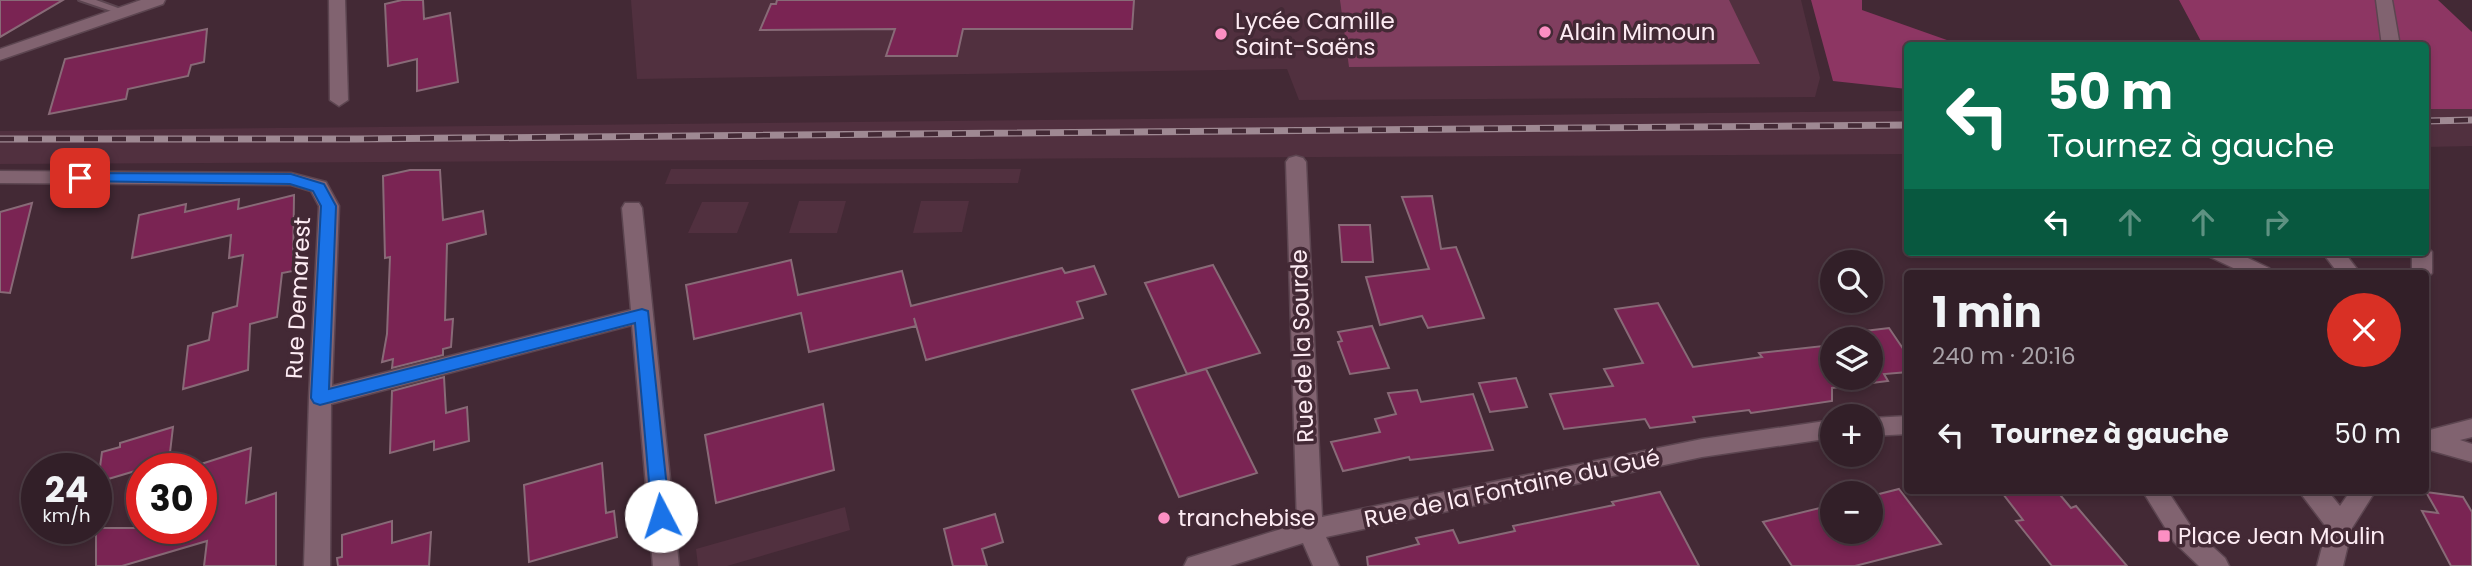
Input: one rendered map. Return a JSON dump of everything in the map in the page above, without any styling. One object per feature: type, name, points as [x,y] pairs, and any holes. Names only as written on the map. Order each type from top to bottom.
[{"type":"street","points":[[0,55],[157,0]]},
{"type":"street","points":[[337,0],[340,100]]},
{"type":"street","points":[[2384,0],[2389,42]]},
{"type":"street","name":"Rue de la Sourde","points":[[1296,162],[1310,530]]},
{"type":"street","name":"Rue Demarest","points":[[0,177],[291,179],[319,187],[329,206],[320,398],[317,566]]},
{"type":"street","points":[[632,208],[666,566]]},
{"type":"street","points":[[2226,256],[2256,270]]},
{"type":"street","points":[[2335,256],[2347,270]]},
{"type":"street","points":[[320,398],[642,315]]},
{"type":"street","points":[[1883,426],[1904,425]]},
{"type":"street","points":[[2429,439],[2472,428]]},
{"type":"street","name":"Rue de la Fontaine du Gué","points":[[1196,566],[1310,530],[1702,448],[1820,431]]},
{"type":"street","points":[[2429,441],[2472,453]]},
{"type":"street","points":[[2157,494],[2183,535],[2214,565]]},
{"type":"street","points":[[2315,494],[2340,526]]},
{"type":"street","points":[[2330,566],[2340,526],[2361,494]]},
{"type":"street","points":[[1310,530],[1326,566]]},
{"type":"lane","points":[[85,0],[123,12]]},
{"type":"shaded area","name":"Lycée Camille Saint-Saëns","points":[[631,0],[1801,0],[1820,78],[1815,97],[1299,100],[1287,69],[637,79]]},
{"type":"shaded area","name":"Alain Mimoun","points":[[1340,0],[1729,0],[1760,64],[1349,67]]},
{"type":"shaded area","points":[[1811,0],[1862,0],[1862,10],[1953,42],[1904,42],[1904,89],[1833,81]]},
{"type":"shaded area","points":[[2179,0],[2438,0],[2472,32],[2472,109],[2429,109],[2429,42],[2201,42]]},
{"type":"shaded area","points":[[2472,104],[2472,146],[2429,147],[2429,105]]},
{"type":"shaded area","points":[[1904,111],[1904,154],[0,164],[0,131]]},
{"type":"shaded area","points":[[671,169],[1021,169],[1018,183],[665,184]]},
{"type":"shaded area","points":[[799,201],[846,201],[837,233],[789,233]]},
{"type":"shaded area","points":[[921,201],[969,201],[962,232],[913,233]]},
{"type":"shaded area","points":[[702,202],[749,202],[737,233],[688,233]]},
{"type":"shaded area","points":[[845,507],[850,530],[727,566],[698,566],[696,549]]},
{"type":"building","points":[[0,0],[63,0],[0,37]]},
{"type":"building","points":[[402,0],[423,0],[424,19],[450,13],[458,82],[417,91],[417,59],[388,66],[385,4]]},
{"type":"building","points":[[777,0],[1134,0],[1132,29],[963,29],[957,56],[886,56],[895,29],[760,30],[771,4],[776,4]]},
{"type":"building","points":[[207,29],[204,62],[191,65],[188,76],[128,89],[126,99],[49,114],[65,59]]},
{"type":"building","points":[[410,170],[440,170],[443,220],[483,211],[486,234],[447,244],[445,320],[453,319],[451,347],[443,349],[443,355],[392,368],[393,359],[382,362],[387,334],[390,257],[385,258],[383,176]]},
{"type":"building","points":[[294,195],[293,271],[282,273],[277,317],[250,324],[248,370],[183,389],[188,346],[209,340],[213,313],[237,306],[243,255],[229,258],[231,235],[132,258],[139,215],[186,204],[185,212],[239,199],[238,209]]},
{"type":"building","points":[[1432,196],[1441,249],[1456,247],[1484,318],[1428,328],[1422,316],[1380,325],[1366,277],[1429,269],[1402,197]]},
{"type":"building","points":[[32,203],[10,293],[0,292],[0,212]]},
{"type":"building","points":[[1339,225],[1370,225],[1373,262],[1342,262]]},
{"type":"building","points":[[791,260],[798,295],[902,271],[911,306],[1062,268],[1065,273],[1094,266],[1106,294],[1077,302],[1083,318],[926,360],[914,318],[916,326],[809,352],[801,313],[694,339],[686,285]]},
{"type":"building","points":[[1213,265],[1260,353],[1187,374],[1145,283]]},
{"type":"building","points":[[1658,303],[1693,367],[1762,357],[1759,353],[1820,346],[1820,390],[1832,390],[1832,401],[1751,413],[1749,410],[1693,417],[1695,422],[1650,428],[1645,419],[1564,429],[1550,394],[1613,386],[1604,369],[1643,363],[1615,309]]},
{"type":"building","points":[[1372,326],[1389,368],[1350,374],[1338,342],[1342,341],[1338,332]]},
{"type":"building","points":[[1889,328],[1904,350],[1904,372],[1884,374],[1888,381],[1883,382],[1883,329]]},
{"type":"building","points":[[1206,369],[1257,473],[1179,497],[1132,390]]},
{"type":"building","points":[[444,377],[446,413],[467,407],[469,441],[434,450],[434,441],[390,453],[392,391]]},
{"type":"building","points":[[1516,378],[1527,407],[1490,412],[1479,383]]},
{"type":"building","points":[[1417,390],[1421,402],[1473,394],[1493,450],[1410,460],[1409,457],[1343,471],[1331,442],[1380,432],[1375,419],[1396,414],[1388,393]]},
{"type":"building","points":[[823,404],[834,470],[716,503],[705,435]]},
{"type":"building","points":[[173,427],[170,453],[126,453],[126,474],[112,478],[112,453],[102,452],[120,447],[120,443]]},
{"type":"building","points":[[251,448],[246,503],[276,493],[276,566],[204,566],[207,544],[217,544],[217,459]]},
{"type":"building","points":[[602,463],[606,513],[614,511],[617,537],[529,562],[524,485]]},
{"type":"building","points":[[1899,489],[1941,544],[1855,566],[1792,566],[1763,522],[1820,508],[1820,544],[1883,544],[1883,493]]},
{"type":"building","points":[[1660,492],[1699,566],[1368,566],[1367,557],[1419,544],[1416,538],[1453,530],[1459,543],[1515,531],[1513,526],[1614,505],[1612,502]]},
{"type":"building","points":[[2429,492],[2463,497],[2472,512],[2472,566],[2451,566],[2422,511],[2438,513],[2427,494]]},
{"type":"building","points":[[2003,494],[2059,494],[2071,508],[2076,506],[2127,566],[2052,566],[2016,521],[2023,520]]},
{"type":"building","points":[[995,514],[1003,542],[982,549],[987,566],[953,566],[944,529]]},
{"type":"building","points":[[392,521],[392,543],[431,532],[429,566],[338,566],[337,558],[342,557],[342,535]]},
{"type":"building","points":[[112,528],[126,528],[126,544],[197,544],[122,566],[96,566],[96,544],[112,544]]},
{"type":"railway","points":[[2429,121],[2472,120]]},
{"type":"railway","points":[[0,139],[357,139],[1904,125]]},
{"type":"place","name":"Alain Mimoun","points":[[1545,32]]},
{"type":"place","name":"Lycée Camille Saint-Saëns","points":[[1221,34]]},
{"type":"place","name":"tranchebise","points":[[1164,518]]},
{"type":"place","name":"Place Jean Moulin","points":[[2164,536]]},
{"type":"route","points":[[80,178],[291,179],[319,187],[329,206],[320,398],[642,315],[661,516]]}]
